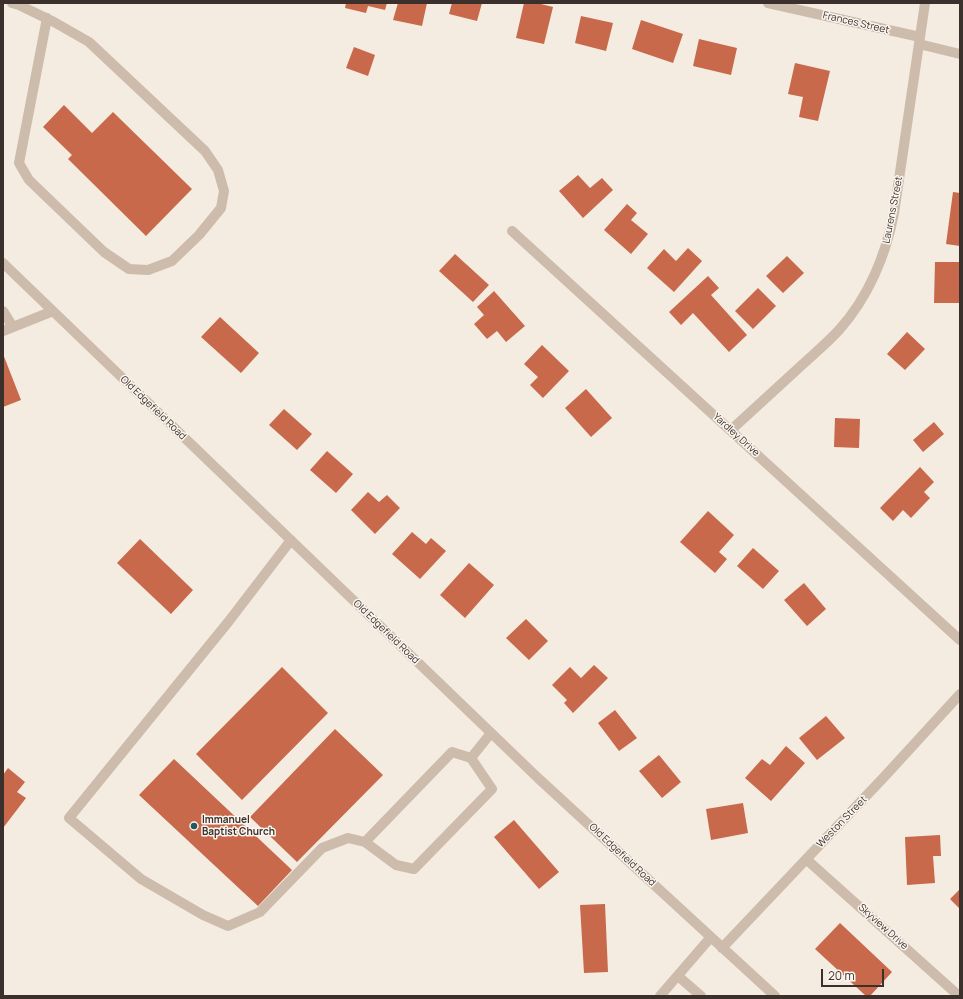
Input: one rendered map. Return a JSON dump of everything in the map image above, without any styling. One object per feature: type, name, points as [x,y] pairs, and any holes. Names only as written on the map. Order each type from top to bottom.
[{"type":"street","points":[[12,3],[47,18],[89,42],[205,151],[218,170],[224,192],[221,208],[200,235],[172,261],[148,270],[129,269],[104,252],[29,180],[19,163],[47,18]]},
{"type":"street","name":"Frances Street","points":[[768,3],[919,40],[960,54]]},
{"type":"street","name":"Laurens Street","points":[[731,430],[839,330],[856,307],[882,258],[890,231],[925,3]]},
{"type":"street","name":"Yardley Drive","points":[[512,231],[960,640]]},
{"type":"street","name":"Old Edgefield Road","points":[[3,263],[538,778],[775,996]]},
{"type":"street","points":[[3,311],[8,329],[53,311]]},
{"type":"street","points":[[291,540],[229,621],[69,818],[141,879],[203,915],[228,926],[260,912],[322,848],[348,838],[365,842],[396,865],[414,869],[492,789],[471,758],[452,752],[365,842]]},
{"type":"street","name":"Weston Street","points":[[722,948],[885,776],[960,694]]},
{"type":"street","points":[[471,758],[491,733]]},
{"type":"street","name":"Skyview Drive","points":[[806,859],[959,996]]},
{"type":"street","points":[[660,996],[711,937]]},
{"type":"street","points":[[678,976],[701,996]]},
{"type":"building","points":[[346,3],[387,3],[385,10],[368,6],[366,13],[345,8]]},
{"type":"building","points":[[398,3],[427,3],[422,26],[393,20]]},
{"type":"building","points":[[452,3],[482,3],[477,21],[449,14]]},
{"type":"building","points":[[524,3],[537,3],[553,7],[544,44],[516,38]]},
{"type":"building","points":[[581,16],[613,23],[606,51],[575,43]]},
{"type":"building","points":[[641,20],[683,34],[673,63],[632,49]]},
{"type":"building","points":[[699,39],[737,48],[731,75],[693,66]]},
{"type":"building","points":[[354,47],[375,55],[368,76],[346,68]]},
{"type":"building","points":[[795,63],[830,71],[818,121],[799,117],[803,97],[788,94]]},
{"type":"building","points":[[64,105],[92,133],[113,112],[192,189],[146,236],[68,159],[72,155],[43,127]]},
{"type":"building","points":[[578,175],[590,188],[602,178],[613,190],[583,218],[559,191]]},
{"type":"building","points":[[953,192],[960,193],[960,246],[946,244]]},
{"type":"building","points":[[627,204],[637,213],[631,220],[648,234],[631,254],[604,230]]},
{"type":"building","points":[[688,248],[702,261],[674,292],[647,268],[664,249],[676,261]]},
{"type":"building","points":[[455,254],[489,285],[473,302],[439,271]]},
{"type":"building","points":[[787,256],[804,273],[783,293],[766,276]]},
{"type":"building","points":[[935,262],[960,262],[959,303],[934,303]]},
{"type":"building","points":[[708,276],[719,288],[711,295],[747,335],[729,352],[693,313],[681,325],[669,312]]},
{"type":"building","points":[[758,288],[776,306],[753,329],[735,311]]},
{"type":"building","points":[[494,291],[525,326],[506,342],[497,331],[487,339],[474,324],[484,315],[477,307]]},
{"type":"building","points":[[220,317],[259,353],[241,373],[201,337]]},
{"type":"building","points":[[907,332],[925,349],[905,370],[887,354]]},
{"type":"building","points":[[542,345],[569,371],[543,398],[530,385],[538,377],[524,364]]},
{"type":"building","points":[[3,354],[21,400],[3,407]]},
{"type":"building","points":[[586,389],[612,418],[591,437],[565,408]]},
{"type":"building","points":[[284,409],[312,434],[297,450],[269,425]]},
{"type":"building","points":[[835,418],[860,419],[859,448],[834,447]]},
{"type":"building","points":[[934,422],[944,434],[923,452],[913,440]]},
{"type":"building","points":[[327,451],[353,474],[336,493],[310,470]]},
{"type":"building","points":[[920,467],[934,482],[924,492],[930,498],[911,518],[903,510],[893,521],[880,508]]},
{"type":"building","points":[[368,492],[379,502],[387,495],[400,508],[375,534],[351,510]]},
{"type":"building","points":[[708,511],[734,535],[719,552],[727,559],[715,573],[680,542]]},
{"type":"building","points":[[412,532],[426,544],[431,538],[446,551],[420,579],[392,554]]},
{"type":"building","points":[[140,539],[193,590],[171,614],[117,563]]},
{"type":"building","points":[[753,548],[779,571],[763,589],[737,566]]},
{"type":"building","points":[[469,563],[494,585],[465,618],[440,595]]},
{"type":"building","points":[[804,583],[826,609],[807,626],[784,600]]},
{"type":"building","points":[[526,619],[548,641],[529,660],[506,638]]},
{"type":"building","points":[[594,665],[608,678],[573,713],[564,703],[567,700],[552,685],[570,667],[581,678]]},
{"type":"building","points":[[282,667],[328,713],[242,800],[196,754]]},
{"type":"building","points":[[615,710],[637,738],[619,751],[598,723]]},
{"type":"building","points":[[826,716],[845,738],[817,760],[799,738]]},
{"type":"building","points":[[335,729],[383,775],[297,862],[250,817]]},
{"type":"building","points":[[786,746],[805,763],[771,801],[745,778],[762,759],[770,765]]},
{"type":"building","points":[[659,755],[681,782],[662,798],[639,771]]},
{"type":"building","points":[[174,759],[292,870],[258,906],[139,795]]},
{"type":"building","points":[[8,768],[25,782],[17,792],[26,798],[3,828],[3,775]]},
{"type":"building","points":[[743,803],[748,833],[711,840],[706,809]]},
{"type":"building","points":[[514,820],[559,872],[539,889],[494,837]]},
{"type":"building","points":[[940,835],[941,856],[933,856],[935,883],[907,885],[905,837]]},
{"type":"building","points":[[960,889],[960,909],[950,899]]},
{"type":"building","points":[[605,904],[608,972],[584,973],[580,905]]},
{"type":"building","points":[[840,923],[892,972],[870,996],[866,996],[815,949]]},
{"type":"place","name":"Immanuel Baptist Church","points":[[194,826]]}]
